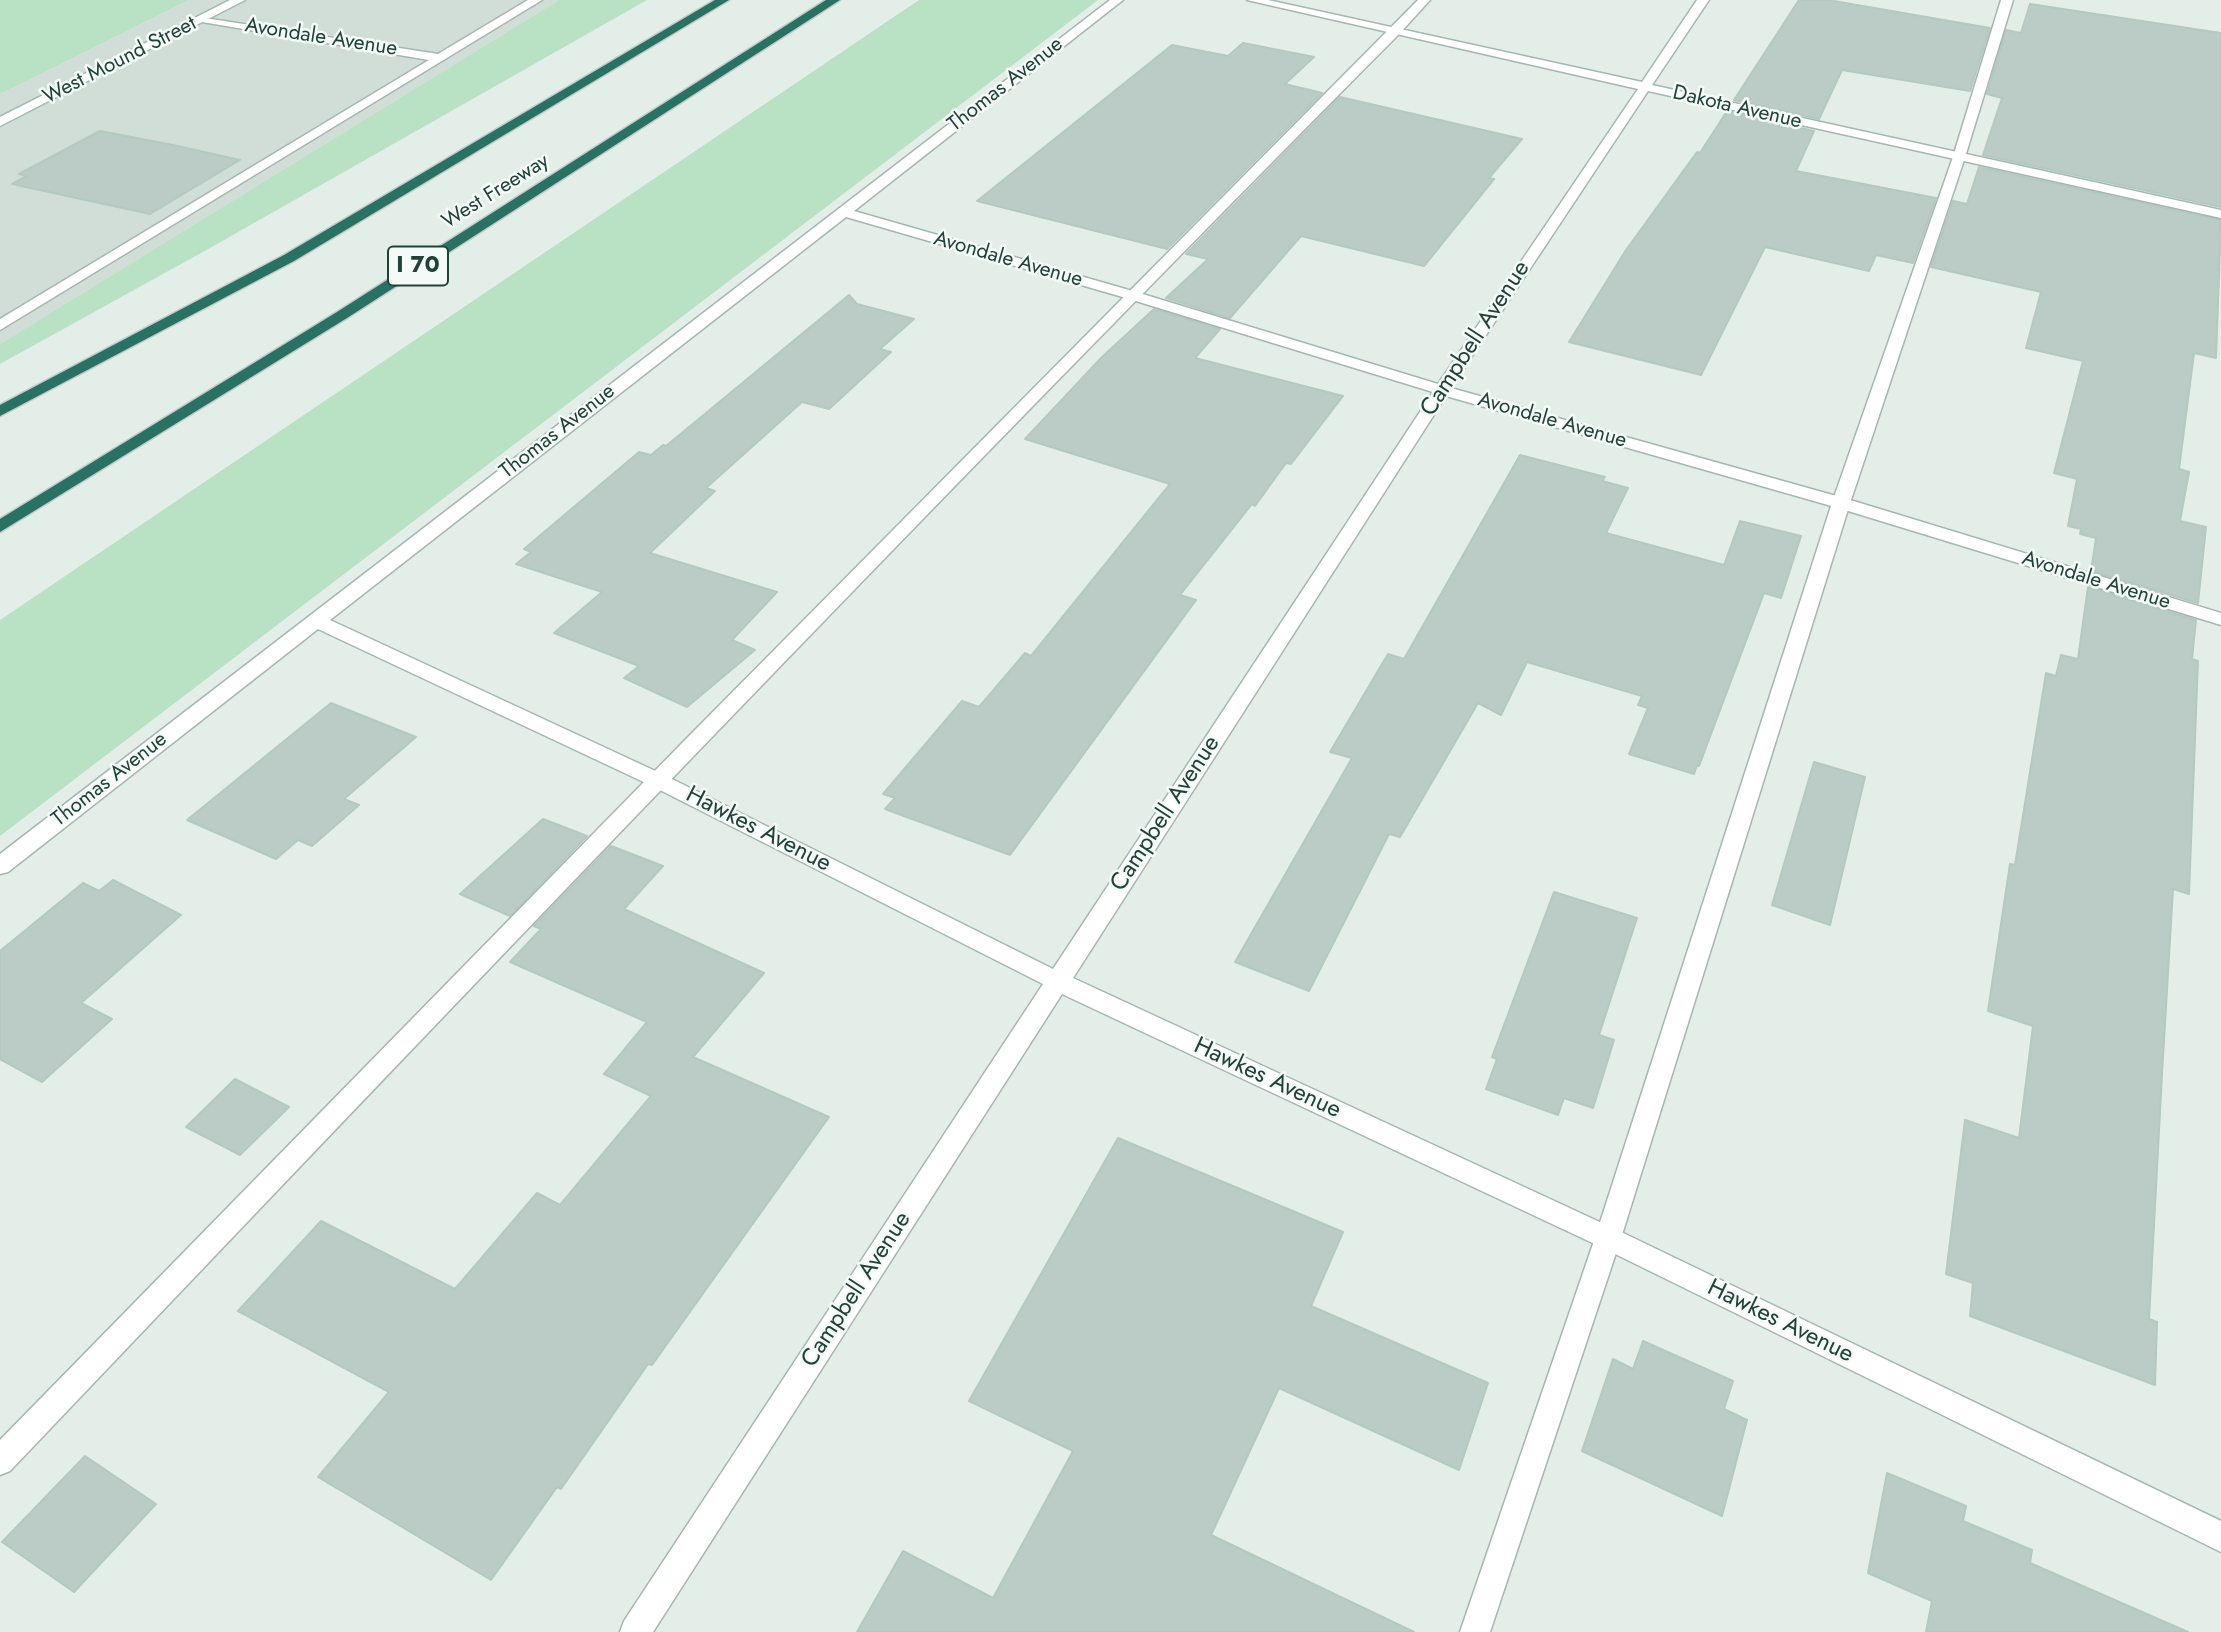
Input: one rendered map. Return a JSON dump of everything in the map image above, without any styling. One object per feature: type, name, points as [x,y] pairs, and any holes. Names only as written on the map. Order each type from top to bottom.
[{"type":"highway","name":"West Freeway","points":[[0,411],[289,258],[723,0]]},
{"type":"highway","name":"West Freeway","points":[[0,527],[342,315],[834,0]]},
{"type":"street","name":"West Mound Street","points":[[0,122],[239,0]]},
{"type":"street","points":[[0,325],[536,0]]},
{"type":"street","name":"Thomas Avenue","points":[[0,866],[1117,0]]},
{"type":"street","name":"Dakota Avenue","points":[[1253,0],[2221,214]]},
{"type":"street","points":[[0,1461],[657,780],[1130,295],[1424,0]]},
{"type":"street","name":"Campbell Avenue","points":[[635,1632],[1442,390],[1703,0]]},
{"type":"street","points":[[1475,1632],[1608,1238],[1841,503],[1959,157],[2007,0]]},
{"type":"street","name":"Avondale Avenue","points":[[202,19],[440,58]]},
{"type":"street","name":"Avondale Avenue","points":[[842,212],[1130,295],[1442,390],[1841,503],[2221,619]]},
{"type":"street","name":"Hawkes Avenue","points":[[314,620],[657,780],[1057,981],[1608,1238],[2221,1537]]},
{"type":"shaded area","points":[[189,0],[559,0],[0,344],[0,94]]},
{"type":"green space","points":[[0,0],[189,0],[0,94]]},
{"type":"green space","points":[[559,0],[647,0],[0,364],[0,344]]},
{"type":"green space","points":[[919,0],[1098,0],[0,836],[0,620]]},
{"type":"building","points":[[1799,0],[1828,0],[1990,28],[1970,91],[1842,70],[1819,119],[1734,100]]},
{"type":"building","points":[[2030,4],[2221,33],[2221,207],[1983,155],[2002,98],[1987,94],[2006,30],[2021,33]]},
{"type":"building","points":[[1243,43],[1314,57],[1285,84],[1322,93],[1167,249],[977,201],[1172,45],[1228,56]]},
{"type":"building","points":[[1340,97],[1522,139],[1489,178],[1494,179],[1424,266],[1301,236],[1230,318],[1166,298],[1208,259],[1186,254]]},
{"type":"building","points":[[1727,111],[1814,131],[1796,171],[1936,198],[1913,263],[1876,255],[1869,271],[1765,247],[1701,375],[1569,342],[1626,250],[1697,152],[1700,153]]},
{"type":"building","points":[[100,131],[240,160],[150,214],[12,184],[27,176],[19,174]]},
{"type":"building","points":[[1979,167],[2221,220],[2216,358],[2194,353],[2179,469],[2189,472],[2180,521],[2206,527],[2198,603],[2091,571],[2096,538],[2080,534],[2081,529],[2068,526],[2077,479],[2054,473],[2083,361],[2026,348],[2041,292],[1931,267],[1953,201],[1967,204]]},
{"type":"building","points":[[849,295],[857,304],[914,319],[880,349],[891,352],[829,409],[802,402],[706,488],[715,491],[650,553],[777,592],[732,640],[755,650],[687,707],[624,678],[639,666],[554,633],[602,592],[516,564],[531,552],[524,549],[639,452],[651,455],[663,445],[666,446]]},
{"type":"building","points":[[1154,309],[1220,329],[1195,358],[1343,396],[1291,464],[1286,463],[1255,506],[1252,504],[1180,595],[1196,600],[1010,855],[885,809],[895,798],[883,794],[962,701],[979,707],[1025,653],[1031,656],[1170,484],[1025,439],[1102,357]]},
{"type":"building","points":[[1520,455],[1605,477],[1602,481],[1628,488],[1606,533],[1724,565],[1740,521],[1801,536],[1781,598],[1764,593],[1699,766],[1697,765],[1694,774],[1629,754],[1648,708],[1638,705],[1642,696],[1527,662],[1501,715],[1478,703],[1400,837],[1389,834],[1309,991],[1235,962],[1352,758],[1330,752],[1388,654],[1404,659]]},
{"type":"building","points":[[2088,587],[2196,620],[2192,659],[2198,661],[2189,894],[2173,889],[2162,1074],[2149,1319],[2157,1322],[2155,1385],[1970,1316],[1973,1283],[1946,1274],[1965,1120],[2019,1138],[2033,1026],[1988,1011],[2010,864],[2015,865],[2046,673],[2056,676],[2061,655],[2078,659]]},
{"type":"building","points":[[331,703],[416,737],[344,799],[359,805],[312,846],[298,840],[276,859],[187,820]]},
{"type":"building","points":[[1814,762],[1865,777],[1830,925],[1772,905]]},
{"type":"building","points":[[543,819],[587,836],[510,916],[460,894]]},
{"type":"building","points":[[611,846],[663,866],[624,909],[764,973],[693,1057],[829,1117],[652,1365],[648,1364],[561,1489],[557,1487],[491,1580],[318,1477],[389,1392],[238,1311],[321,1221],[455,1289],[537,1193],[560,1205],[651,1096],[604,1074],[647,1022],[510,962],[541,929],[534,926]]},
{"type":"building","points":[[113,880],[181,915],[81,1003],[112,1019],[42,1082],[0,1059],[0,951],[83,883],[99,891]]},
{"type":"building","points":[[1554,892],[1637,918],[1599,1035],[1614,1040],[1593,1108],[1564,1098],[1558,1115],[1486,1089],[1497,1059],[1492,1057]]},
{"type":"building","points":[[235,1079],[289,1107],[240,1155],[186,1127]]},
{"type":"building","points":[[1118,1138],[1343,1232],[1311,1306],[1488,1383],[1459,1470],[1279,1388],[1211,1535],[1414,1632],[857,1632],[903,1551],[993,1598],[1073,1451],[969,1401]]},
{"type":"building","points":[[1643,1341],[1733,1381],[1724,1409],[1747,1420],[1722,1516],[1582,1451],[1613,1359],[1633,1369]]},
{"type":"building","points":[[85,1456],[156,1504],[74,1592],[2,1542]]},
{"type":"building","points":[[1887,1473],[1966,1506],[1963,1521],[2032,1550],[2030,1563],[2188,1632],[1926,1632],[1932,1601],[1868,1573]]}]
